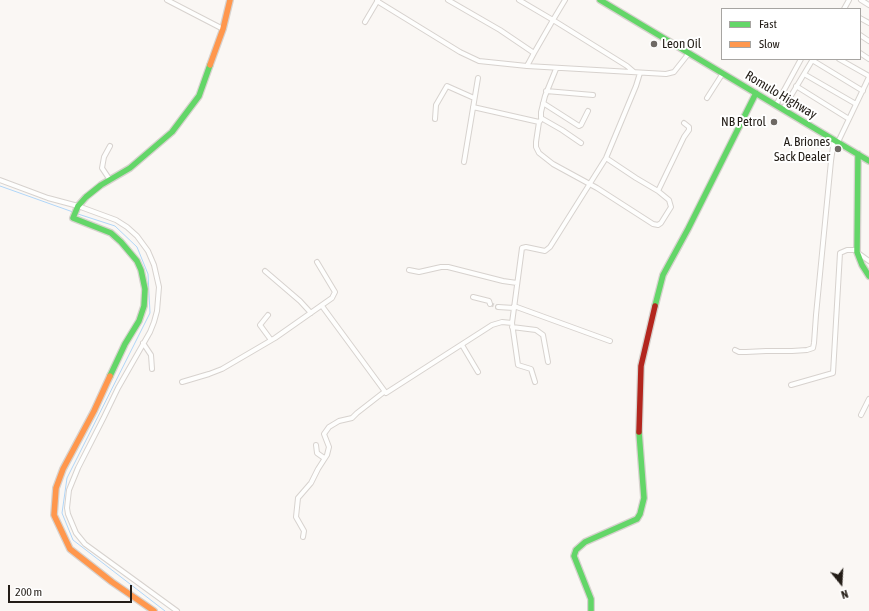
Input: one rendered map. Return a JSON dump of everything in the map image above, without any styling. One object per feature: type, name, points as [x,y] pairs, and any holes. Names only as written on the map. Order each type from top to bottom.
[{"type":"main road","points":[[154,611],[112,582],[70,549],[54,515],[56,488],[61,473],[94,411],[125,344],[139,321],[144,306],[146,288],[137,261],[121,242],[111,234],[87,223],[76,220],[73,216],[77,207],[86,197],[130,168],[172,132],[199,96],[223,29],[230,0]]},
{"type":"main road","name":"Romulo Highway","points":[[600,0],[869,161]]},
{"type":"main road","points":[[591,611],[590,599],[574,556],[576,550],[585,542],[626,525],[637,519],[640,514],[644,498],[638,425],[641,366],[651,320],[663,276],[756,93]]},
{"type":"main road","points":[[858,154],[857,251],[862,265],[869,276]]},
{"type":"street","points":[[167,0],[223,29]]},
{"type":"street","points":[[365,22],[377,0],[479,61],[527,66],[666,74],[674,72],[689,52]]},
{"type":"street","points":[[448,0],[500,30],[534,53]]},
{"type":"street","points":[[519,0],[627,66],[634,72]]},
{"type":"street","points":[[527,66],[565,0]]},
{"type":"street","points":[[861,0],[869,5]]},
{"type":"street","points":[[776,105],[800,60]]},
{"type":"street","points":[[783,109],[812,60]]},
{"type":"street","points":[[815,60],[863,91]]},
{"type":"street","points":[[735,350],[739,352],[746,352],[808,350],[812,348],[814,344],[830,161],[836,141],[849,119],[869,77],[841,60]]},
{"type":"street","points":[[556,68],[546,91],[543,103],[536,142],[539,153],[553,164],[656,225],[664,221],[672,207],[669,200],[658,191],[606,158]]},
{"type":"street","points":[[535,382],[531,369],[518,366],[512,325],[522,248],[526,246],[543,251],[547,250],[606,158],[640,73]]},
{"type":"street","points":[[707,98],[723,73]]},
{"type":"street","points":[[804,74],[856,104]]},
{"type":"street","points":[[464,162],[478,78]]},
{"type":"street","points":[[435,119],[436,105],[447,86],[474,98]]},
{"type":"street","points":[[796,86],[849,119]]},
{"type":"street","points":[[546,91],[593,95]]},
{"type":"street","points":[[543,103],[579,126],[581,125],[588,111]]},
{"type":"street","points":[[473,107],[540,120],[562,130],[581,143]]},
{"type":"street","points":[[658,191],[684,137],[689,130],[688,125],[684,123]]},
{"type":"street","points":[[110,146],[104,157],[102,168],[110,180]]},
{"type":"street","points":[[0,180],[48,198],[116,220],[137,236],[148,251],[157,276],[159,287],[159,300],[154,322],[118,388],[78,468],[70,490],[67,508],[70,521],[76,533],[85,544],[177,611]]},
{"type":"street","points":[[791,385],[833,372],[840,254],[847,250],[857,251],[869,261]]},
{"type":"street","points":[[182,382],[222,369],[271,340],[332,298],[335,292],[317,262]]},
{"type":"street","points":[[410,270],[419,272],[448,267],[503,281],[517,283]]},
{"type":"street","points":[[265,271],[300,301],[311,313]]},
{"type":"street","points":[[473,297],[489,301],[490,304]]},
{"type":"street","points":[[322,306],[384,392]]},
{"type":"street","points":[[498,307],[514,307],[610,341]]},
{"type":"street","points":[[268,315],[260,325],[271,340]]},
{"type":"street","points":[[303,537],[304,530],[296,517],[298,498],[311,483],[327,455],[329,447],[324,434],[328,428],[339,421],[352,418],[384,392],[388,392],[492,325],[502,322],[536,330],[543,335],[548,362]]},
{"type":"street","points":[[143,344],[151,355],[152,369]]},
{"type":"street","points":[[462,345],[478,372]]},
{"type":"street","points":[[860,415],[869,399]]},
{"type":"street","points":[[316,445],[317,453],[324,458]]},
{"type":"waterway","points":[[0,186],[73,212]]},
{"type":"waterway","points":[[78,214],[115,226],[137,247],[148,274],[150,313],[67,478],[62,513],[73,540],[165,611]]},
{"type":"tunnel","points":[[490,304],[498,307]]},
{"type":"traffic: fast","points":[[600,0],[869,161]]},
{"type":"traffic: fast","points":[[110,376],[125,344],[139,321],[144,306],[145,289],[141,270],[137,261],[121,242],[111,233],[73,218],[78,206],[86,197],[101,185],[130,168],[172,132],[199,96],[210,65]]},
{"type":"traffic: fast","points":[[655,306],[663,275],[688,229],[756,93]]},
{"type":"traffic: fast","points":[[858,154],[857,252],[862,265],[869,276]]},
{"type":"traffic: fast","points":[[591,611],[591,599],[574,556],[576,550],[585,542],[637,519],[640,514],[644,498],[639,432]]},
{"type":"traffic: slow","points":[[210,65],[223,29],[230,0]]},
{"type":"traffic: slow","points":[[110,376],[94,411],[63,469],[56,488],[54,515],[70,549],[112,582],[154,611]]},
{"type":"traffic: jam","points":[[639,432],[641,366],[655,306]]},
{"type":"place","name":"Leon Oil","points":[[654,44]]},
{"type":"place","name":"NB Petrol","points":[[774,122]]},
{"type":"place","name":"A. Briones Sack Dealer","points":[[838,149]]}]
